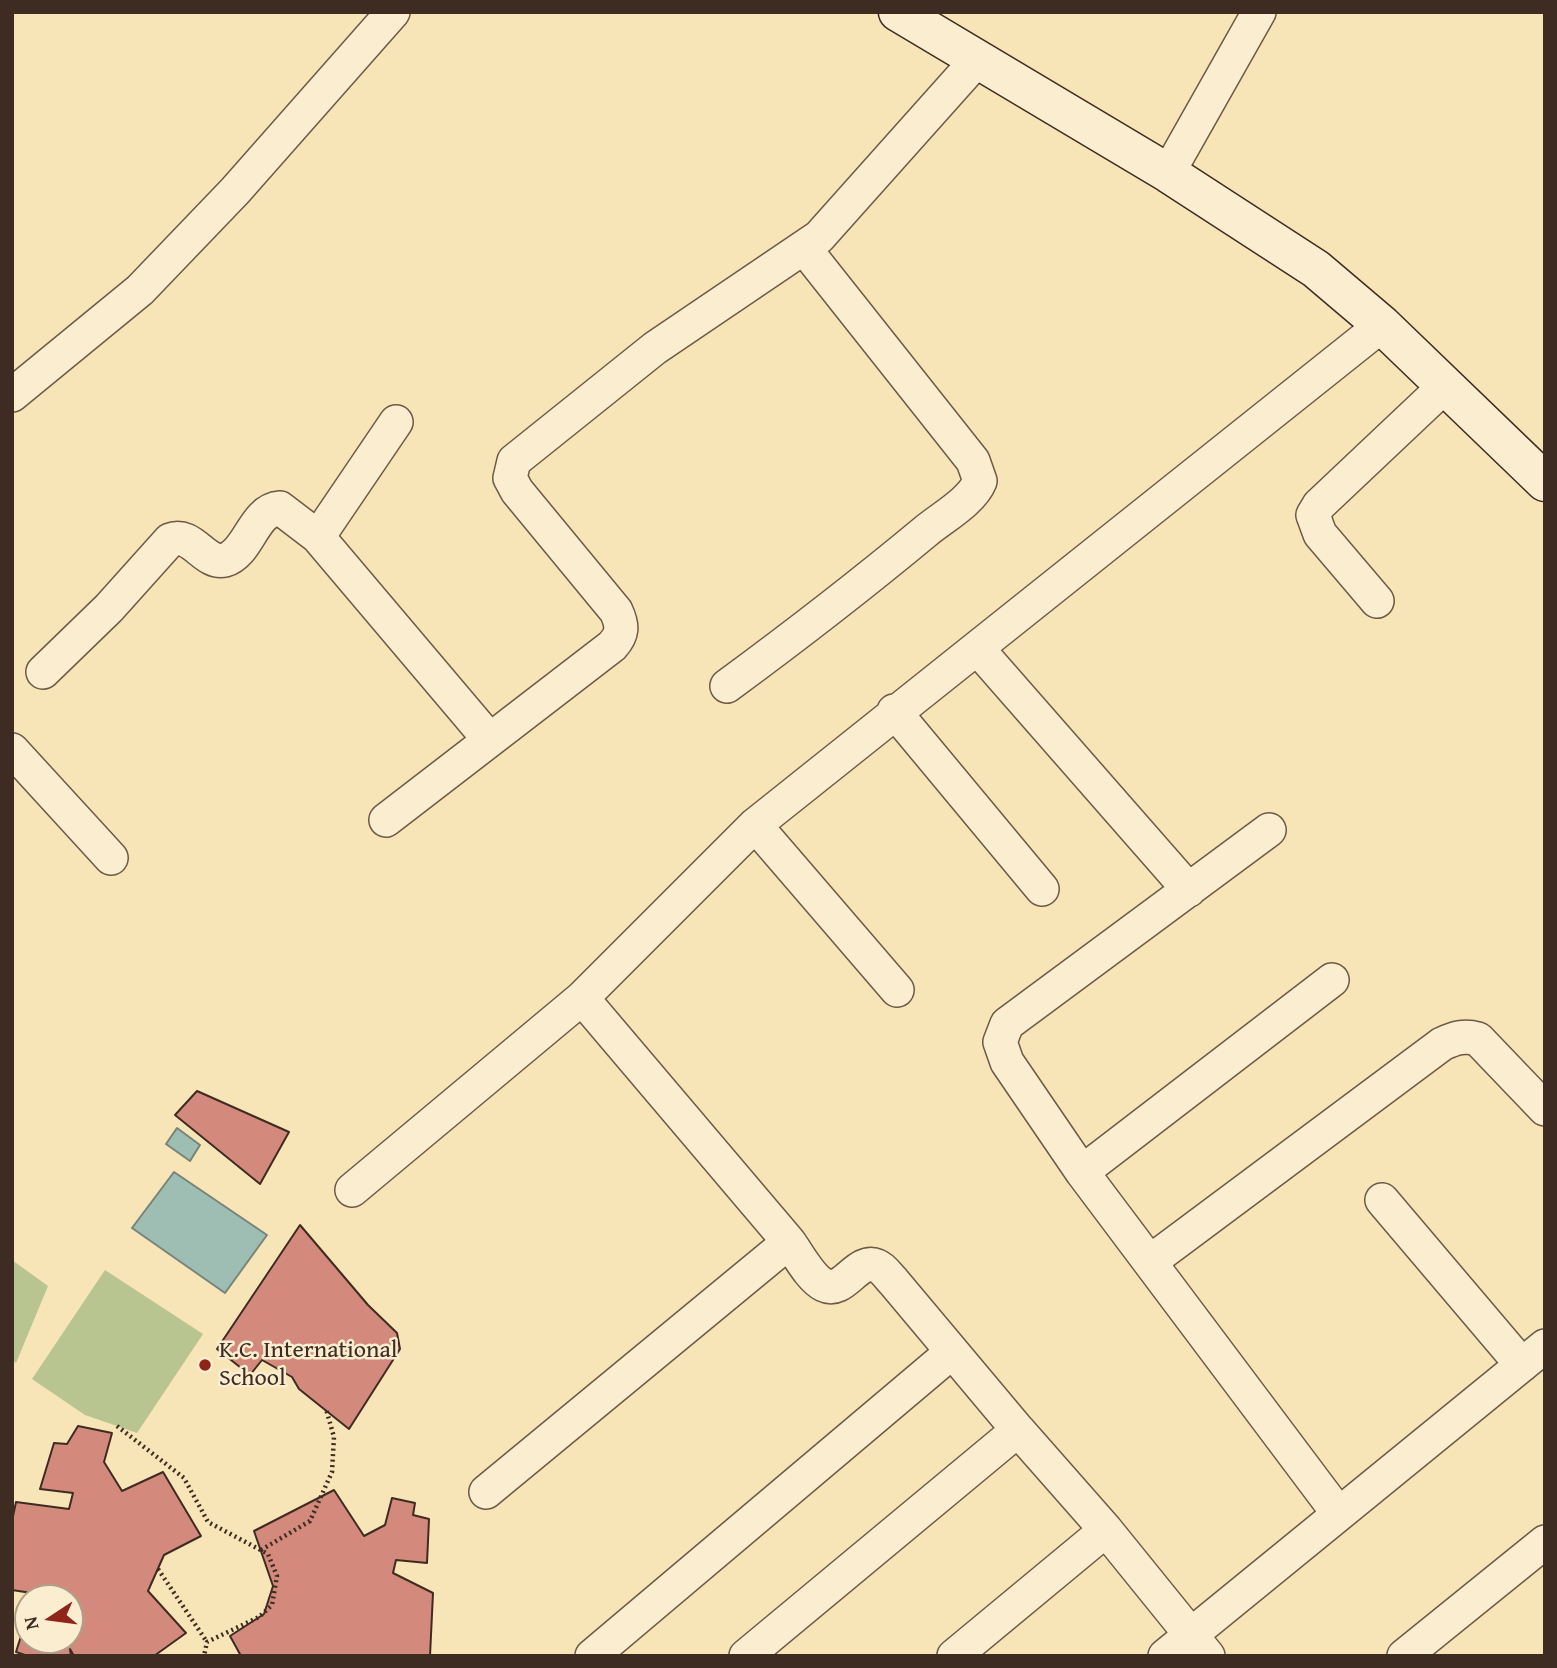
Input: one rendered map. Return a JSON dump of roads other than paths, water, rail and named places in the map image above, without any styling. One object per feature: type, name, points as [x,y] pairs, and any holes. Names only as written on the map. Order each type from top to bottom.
[{"type":"street","points":[[12,395],[140,290],[235,191],[393,12]]},
{"type":"street","points":[[898,12],[1168,173],[1316,269],[1382,325],[1545,482]]},
{"type":"street","points":[[1168,173],[1259,12]]},
{"type":"street","points":[[386,820],[612,646],[621,633],[622,623],[616,611],[517,491],[510,478],[514,461],[655,348],[805,249],[836,219],[977,60]]},
{"type":"street","points":[[727,686],[820,619],[968,497],[980,481],[973,461],[805,249]]},
{"type":"street","points":[[352,1190],[582,998],[755,825],[894,711],[1382,325]]},
{"type":"street","points":[[1377,601],[1320,534],[1313,515],[1320,505],[1445,386]]},
{"type":"street","points":[[318,537],[396,422]]},
{"type":"street","points":[[43,672],[109,608],[170,540],[186,538],[215,559],[222,560],[232,555],[267,512],[280,508],[318,537],[489,739]]},
{"type":"street","points":[[977,648],[1189,890]]},
{"type":"street","points":[[894,711],[1042,889]]},
{"type":"street","points":[[12,750],[111,858]]},
{"type":"street","points":[[755,825],[897,990]]},
{"type":"street","points":[[1269,830],[1007,1024],[1001,1035],[1007,1062],[1082,1172],[1338,1513]]},
{"type":"street","points":[[1082,1172],[1332,981]]},
{"type":"street","points":[[582,998],[824,1285],[838,1285],[868,1265],[878,1266],[1106,1530],[1199,1645]]},
{"type":"street","points":[[1151,1261],[1453,1038],[1468,1036],[1478,1040],[1545,1109]]},
{"type":"street","points":[[1165,1656],[1199,1645],[1338,1513],[1534,1355],[1382,1200]]},
{"type":"street","points":[[486,1492],[789,1242]]},
{"type":"street","points":[[592,1656],[952,1352]]},
{"type":"street","points":[[746,1656],[1018,1430]]},
{"type":"street","points":[[954,1656],[1106,1530]]},
{"type":"street","points":[[1404,1656],[1545,1542]]},
{"type":"water","points":[[177,1128],[200,1145],[190,1161],[166,1144]]},
{"type":"water","points":[[174,1172],[267,1235],[225,1293],[132,1228]]},
{"type":"place","name":"K.C. International School","points":[[205,1365]]}]
